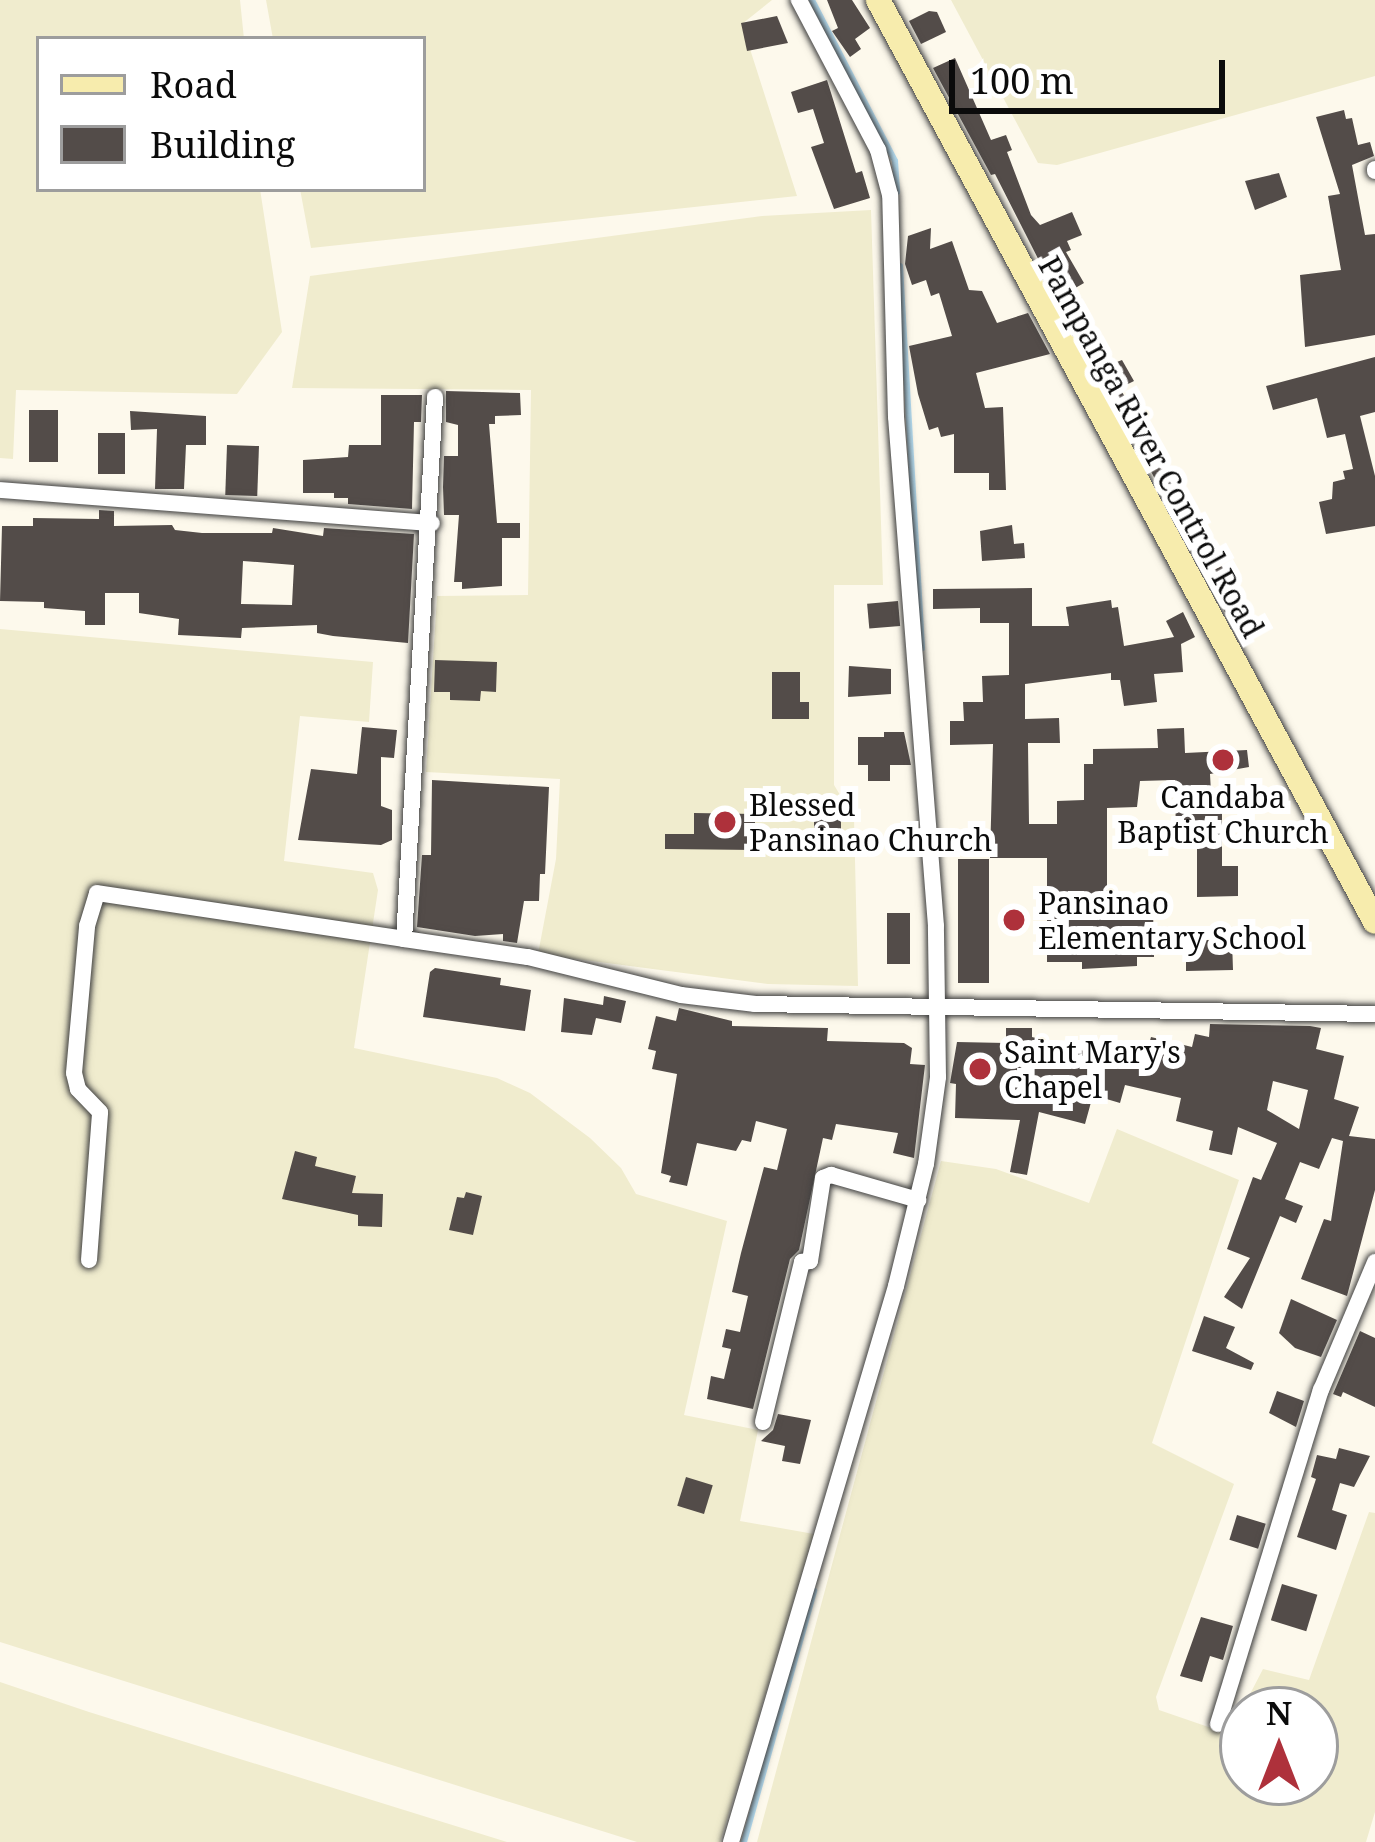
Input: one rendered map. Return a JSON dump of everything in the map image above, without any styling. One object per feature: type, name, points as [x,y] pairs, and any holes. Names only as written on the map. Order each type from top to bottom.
[{"type":"main road","name":"Pampanga River Control Road","points":[[878,0],[1375,922]]},
{"type":"street","points":[[731,1842],[918,1200],[938,1076],[926,768],[896,417],[890,195],[878,150],[799,0]]},
{"type":"street","points":[[404,939],[432,523],[435,397]]},
{"type":"street","points":[[0,490],[432,523]]},
{"type":"street","points":[[89,1260],[100,1112],[78,1089],[74,1073],[87,926],[97,893],[547,960],[705,1000],[1375,1014]]},
{"type":"street","points":[[763,1422],[802,1262],[810,1261],[823,1178],[831,1175],[918,1200]]},
{"type":"street","points":[[1231,1686],[1321,1390],[1375,1262]]},
{"type":"shaded area","points":[[0,0],[240,0],[244,36],[36,36],[36,192],[260,192],[282,332],[237,394],[16,390],[13,459],[0,458]]},
{"type":"shaded area","points":[[266,0],[772,0],[742,24],[797,196],[311,248],[301,192],[426,192],[426,36],[272,36]]},
{"type":"shaded area","points":[[951,0],[1375,0],[1375,76],[1057,165],[1038,163]]},
{"type":"shaded area","points":[[871,210],[883,585],[834,585],[834,785],[854,818],[858,986],[768,984],[538,954],[556,859],[560,779],[426,772],[437,596],[528,595],[531,390],[292,388],[310,276],[762,216]]},
{"type":"shaded area","points":[[0,629],[373,662],[369,722],[300,716],[284,861],[373,873],[378,890],[354,1048],[497,1078],[530,1093],[590,1138],[621,1168],[636,1194],[727,1221],[684,1415],[758,1430],[740,1521],[814,1534],[720,1842],[637,1842],[0,1642]]},
{"type":"shaded area","points":[[1117,1129],[1239,1180],[1152,1443],[1234,1484],[1156,1697],[1159,1710],[1219,1731],[1219,1806],[1339,1806],[1339,1686],[1254,1686],[1263,1669],[1309,1680],[1369,1512],[1375,1513],[1375,1812],[1366,1842],[757,1842],[941,1161],[996,1169],[1089,1203]]},
{"type":"shaded area","points":[[0,1682],[89,1712],[507,1842],[0,1842]]},
{"type":"building","points":[[827,0],[852,0],[870,28],[855,39],[861,49],[850,57],[832,31],[838,28]]},
{"type":"building","points":[[937,12],[946,32],[921,44],[909,21]]},
{"type":"building","points":[[777,16],[788,43],[747,51],[741,23]]},
{"type":"building","points":[[955,58],[991,140],[1006,135],[1012,150],[1007,152],[1031,215],[1040,225],[1072,212],[1082,235],[1067,241],[1071,250],[1066,252],[1084,283],[1058,298],[995,174],[991,175],[933,68]]},
{"type":"building","points":[[827,80],[856,173],[862,171],[870,198],[834,209],[811,147],[824,143],[813,109],[798,113],[791,92]]},
{"type":"building","points":[[1344,110],[1346,119],[1352,118],[1358,145],[1370,142],[1374,156],[1352,165],[1365,235],[1375,234],[1375,335],[1305,347],[1300,275],[1341,270],[1328,196],[1340,194],[1316,117]]},
{"type":"building","points":[[1279,173],[1287,197],[1255,210],[1245,181]]},
{"type":"building","points":[[931,228],[930,249],[952,241],[969,290],[982,291],[997,323],[1028,313],[1050,354],[976,373],[985,408],[1003,407],[1006,490],[989,490],[989,473],[954,473],[954,434],[941,437],[938,427],[929,430],[918,394],[909,346],[952,336],[939,293],[931,296],[926,280],[912,285],[905,264],[908,236]]},
{"type":"building","points":[[1375,357],[1375,412],[1360,416],[1375,476],[1375,526],[1326,534],[1319,502],[1332,499],[1333,482],[1345,479],[1343,471],[1353,469],[1345,434],[1327,438],[1317,398],[1273,410],[1266,386]]},
{"type":"building","points":[[1122,360],[1134,381],[1120,388],[1172,484],[1161,490],[1096,370]]},
{"type":"building","points":[[446,391],[520,393],[521,415],[495,416],[495,424],[489,424],[497,523],[520,523],[520,538],[502,538],[502,586],[462,589],[462,582],[454,582],[459,515],[444,515],[443,487],[444,456],[458,456],[458,425],[446,422]]},
{"type":"building","points":[[381,395],[422,395],[421,422],[414,422],[412,509],[348,504],[348,498],[334,498],[334,493],[303,493],[303,460],[348,457],[349,445],[381,445]]},
{"type":"building","points":[[29,410],[58,410],[58,462],[29,462]]},
{"type":"building","points":[[130,411],[206,416],[206,445],[186,445],[184,489],[155,489],[157,429],[131,430]]},
{"type":"building","points":[[98,433],[125,433],[125,474],[98,474]]},
{"type":"building","points":[[227,445],[259,446],[257,496],[225,495]]},
{"type":"building","points":[[99,510],[114,511],[114,526],[172,525],[175,530],[202,533],[272,533],[273,528],[323,536],[324,528],[414,534],[408,643],[317,633],[317,625],[242,628],[241,638],[178,635],[179,619],[139,613],[139,593],[105,593],[105,625],[85,625],[85,611],[44,608],[44,602],[0,601],[2,526],[33,526],[33,518],[99,519]],"holes":[[[243,561],[294,565],[292,605],[241,604]]]},
{"type":"building","points":[[1012,525],[1014,544],[1024,543],[1025,558],[982,561],[980,531]]},
{"type":"building","points":[[1226,564],[1251,615],[1231,625],[1206,574]]},
{"type":"building","points":[[1032,588],[1032,626],[1069,626],[1066,607],[1111,600],[1112,608],[1118,607],[1124,646],[1174,637],[1166,621],[1183,612],[1195,637],[1181,644],[1183,672],[1154,674],[1157,702],[1124,706],[1120,680],[1111,680],[1111,673],[1025,684],[1025,719],[1059,718],[1060,743],[1028,743],[1029,824],[1057,824],[1057,801],[1084,800],[1084,764],[1093,764],[1093,749],[1158,748],[1157,729],[1184,728],[1185,753],[1247,750],[1249,767],[1210,774],[1212,811],[1222,811],[1222,866],[1238,866],[1238,896],[1197,897],[1197,840],[1176,841],[1175,780],[1140,781],[1137,807],[1107,808],[1107,912],[1153,908],[1154,957],[1137,957],[1137,966],[1082,969],[1082,962],[1047,962],[1047,858],[990,858],[993,744],[950,745],[950,721],[964,721],[963,702],[983,702],[982,676],[1009,675],[1009,623],[980,623],[980,608],[933,609],[933,589]]},
{"type":"building","points":[[898,601],[900,626],[869,629],[867,604]]},
{"type":"building","points":[[435,660],[497,662],[496,692],[481,691],[480,701],[450,700],[450,692],[434,692]]},
{"type":"building","points":[[849,666],[891,669],[891,694],[848,697]]},
{"type":"building","points":[[772,672],[800,672],[800,702],[809,702],[809,719],[772,719]]},
{"type":"building","points":[[362,727],[397,730],[394,758],[381,757],[381,806],[392,810],[392,840],[381,845],[298,840],[311,769],[357,774]]},
{"type":"building","points":[[884,732],[904,732],[911,765],[890,765],[890,781],[868,781],[868,765],[858,765],[858,737],[884,737]]},
{"type":"building","points":[[432,780],[549,787],[545,874],[540,874],[539,901],[524,901],[517,943],[503,941],[503,934],[475,936],[417,927],[422,855],[431,855]]},
{"type":"building","points":[[694,813],[755,814],[755,850],[665,849],[665,834],[694,834]]},
{"type":"building","points":[[814,814],[841,814],[841,847],[814,847]]},
{"type":"building","points":[[958,859],[989,859],[989,983],[958,983]]},
{"type":"building","points":[[887,913],[910,913],[910,964],[887,964]]},
{"type":"building","points":[[1197,940],[1232,940],[1233,970],[1186,971],[1186,951],[1197,951]]},
{"type":"building","points":[[435,968],[501,978],[500,985],[531,990],[525,1031],[423,1017],[430,972]]},
{"type":"building","points":[[604,996],[626,1001],[621,1023],[596,1018],[592,1035],[561,1032],[564,998],[603,1005]]},
{"type":"building","points":[[679,1008],[732,1021],[732,1026],[828,1028],[827,1041],[904,1043],[912,1048],[910,1064],[925,1065],[914,1158],[893,1153],[898,1133],[836,1124],[832,1140],[823,1138],[799,1250],[790,1259],[753,1409],[707,1399],[711,1376],[724,1379],[731,1349],[722,1347],[726,1329],[740,1332],[748,1296],[732,1292],[741,1253],[764,1167],[777,1170],[787,1129],[756,1121],[751,1142],[742,1140],[736,1151],[697,1143],[687,1186],[669,1182],[671,1176],[661,1173],[677,1074],[652,1069],[656,1051],[648,1049],[656,1016],[676,1021]]},
{"type":"building","points":[[1210,1024],[1310,1026],[1321,1028],[1316,1049],[1344,1056],[1334,1099],[1359,1107],[1349,1136],[1375,1139],[1375,1190],[1347,1296],[1301,1279],[1324,1219],[1331,1221],[1343,1141],[1332,1138],[1319,1169],[1300,1162],[1285,1199],[1303,1206],[1296,1223],[1280,1216],[1242,1309],[1224,1297],[1250,1258],[1227,1249],[1253,1177],[1261,1180],[1277,1143],[1238,1127],[1232,1155],[1209,1150],[1213,1131],[1176,1121],[1181,1098],[1125,1085],[1120,1103],[1093,1095],[1085,1124],[1039,1112],[1027,1175],[1010,1172],[1020,1120],[955,1118],[956,1084],[950,1083],[957,1042],[1006,1043],[1006,1028],[1032,1028],[1032,1037],[1103,1056],[1106,1045],[1138,1053],[1139,1046],[1148,1048],[1151,1037],[1192,1047],[1195,1034],[1209,1037]],"holes":[[[1273,1081],[1308,1090],[1299,1129],[1267,1110]]]},
{"type":"building","points":[[295,1151],[317,1157],[315,1166],[356,1176],[352,1193],[383,1194],[382,1227],[358,1226],[358,1215],[282,1199]]},
{"type":"building","points":[[466,1192],[482,1196],[473,1235],[449,1230],[457,1197],[464,1198]]},
{"type":"building","points":[[1291,1299],[1337,1320],[1321,1357],[1295,1348],[1279,1333]]},
{"type":"building","points":[[1204,1316],[1235,1327],[1226,1348],[1254,1363],[1251,1370],[1192,1351]]},
{"type":"building","points":[[1360,1331],[1375,1338],[1375,1407],[1343,1392],[1341,1397],[1333,1394]]},
{"type":"building","points":[[1277,1391],[1304,1401],[1296,1427],[1269,1413]]},
{"type":"building","points":[[778,1414],[811,1420],[800,1464],[782,1461],[785,1446],[761,1441],[773,1430]]},
{"type":"building","points":[[1339,1448],[1370,1456],[1354,1487],[1340,1483],[1332,1510],[1347,1515],[1336,1550],[1297,1537],[1316,1479],[1311,1477],[1317,1455],[1336,1459]]},
{"type":"building","points":[[686,1477],[713,1485],[704,1514],[677,1506]]},
{"type":"building","points":[[1237,1515],[1266,1524],[1258,1549],[1229,1540]]},
{"type":"building","points":[[1282,1584],[1317,1595],[1306,1631],[1271,1620]]},
{"type":"building","points":[[1201,1617],[1233,1626],[1223,1660],[1210,1656],[1202,1682],[1180,1676]]},
{"type":"waterway","points":[[812,0],[895,161],[897,192]]},
{"type":"waterway","points":[[900,266],[922,648]]},
{"type":"waterway","points":[[744,1842],[814,1591]]},
{"type":"place","name":"Candaba Baptist Church","points":[[1223,760]]},
{"type":"place","name":"Blessed Pansinao Church","points":[[725,822]]},
{"type":"place","name":"Pansinao Elementary School","points":[[1014,920]]},
{"type":"place","name":"Saint Mary's Chapel","points":[[980,1069]]}]
